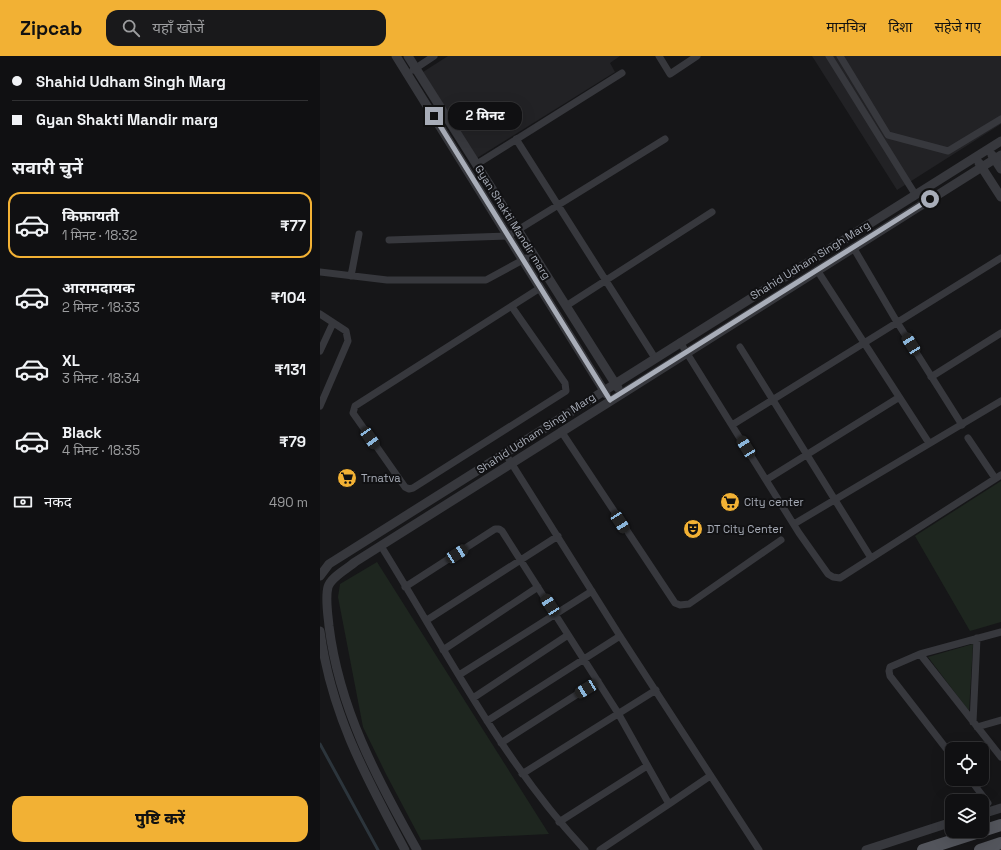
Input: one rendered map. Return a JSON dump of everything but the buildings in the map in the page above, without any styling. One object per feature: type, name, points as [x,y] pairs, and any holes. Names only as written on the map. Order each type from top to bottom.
[{"type":"main road","points":[[923,850],[1001,825]]},
{"type":"main road","points":[[980,850],[1001,843]]},
{"type":"street","name":"Gyan Shakti Mandir marg","points":[[396,56],[408,73],[603,391],[610,400]]},
{"type":"street","name":"Gyan Shakti Mandir marg","points":[[408,56],[621,393]]},
{"type":"street","points":[[408,73],[434,56]]},
{"type":"street","points":[[659,56],[670,74],[697,56]]},
{"type":"street","points":[[829,56],[915,194]]},
{"type":"street","points":[[840,56],[888,135],[948,151],[1001,119]]},
{"type":"street","points":[[476,164],[622,73]]},
{"type":"street","points":[[389,240],[508,236],[665,139]]},
{"type":"street","points":[[516,140],[655,358]]},
{"type":"street","name":"Shahid Udham Singh Marg","points":[[320,577],[329,564],[1001,141]]},
{"type":"street","points":[[988,149],[998,157],[1001,169]]},
{"type":"street","points":[[975,157],[1001,197]]},
{"type":"street","name":"Shahid Udham Singh Marg","points":[[328,587],[332,580],[381,546],[686,352],[998,157]]},
{"type":"street","points":[[566,306],[712,212]]},
{"type":"street","points":[[351,276],[359,234]]},
{"type":"street","points":[[853,248],[897,322],[962,425]]},
{"type":"street","points":[[320,272],[387,280],[486,280],[534,254]]},
{"type":"street","points":[[732,425],[1001,258]]},
{"type":"street","points":[[817,270],[898,398],[929,443]]},
{"type":"street","points":[[512,307],[565,383],[566,391],[413,488],[404,487],[353,413],[354,406],[540,288]]},
{"type":"street","points":[[320,316],[346,331],[348,340],[320,406]]},
{"type":"street","points":[[320,351],[333,323]]},
{"type":"street","points":[[931,377],[1001,333]]},
{"type":"street","points":[[680,342],[794,524],[828,574],[833,577],[840,578],[998,477],[968,438]]},
{"type":"street","points":[[740,347],[772,400],[836,498],[871,558]]},
{"type":"street","points":[[766,480],[898,398]]},
{"type":"street","points":[[794,524],[1001,401]]},
{"type":"street","points":[[561,431],[675,603],[680,605],[689,604],[781,540]]},
{"type":"street","points":[[505,453],[620,636],[759,850]]},
{"type":"street","points":[[405,587],[495,529],[502,531],[618,713],[669,804]]},
{"type":"street","points":[[427,620],[558,536]]},
{"type":"street","points":[[381,546],[501,743],[522,774],[559,822],[585,850]]},
{"type":"street","points":[[320,577],[328,587],[328,617],[338,678],[376,776],[417,850]]},
{"type":"street","points":[[443,650],[538,587]]},
{"type":"street","points":[[459,675],[592,591]]},
{"type":"street","points":[[320,631],[330,687],[341,719],[368,781],[405,850]]},
{"type":"street","points":[[945,747],[890,676],[888,671],[890,667],[920,654],[1001,632]]},
{"type":"street","points":[[473,698],[568,635]]},
{"type":"street","points":[[487,721],[620,636]]},
{"type":"street","points":[[975,724],[977,638]]},
{"type":"street","points":[[920,654],[1001,757]]},
{"type":"street","points":[[501,743],[598,681]]},
{"type":"street","points":[[522,774],[656,690]]},
{"type":"street","points":[[975,724],[1001,720]]},
{"type":"street","points":[[559,822],[647,766]]},
{"type":"street","points":[[600,850],[710,776]]},
{"type":"street","points":[[989,812],[1001,808]]},
{"type":"street","points":[[866,850],[945,824]]},
{"type":"shaded area","points":[[448,56],[620,56],[610,63],[615,72],[477,158],[423,72]]},
{"type":"shaded area","points":[[812,56],[1001,56],[1001,124],[897,190]]},
{"type":"shaded area","points":[[1001,481],[1001,622],[970,631],[915,536]]},
{"type":"shaded area","points":[[377,562],[549,834],[421,840],[363,727],[338,597],[340,584]]},
{"type":"shaded area","points":[[973,644],[969,711],[928,657]]},
{"type":"waterway","points":[[320,744],[378,850]]},
{"type":"place","name":"Trnatva","points":[[347,478]]},
{"type":"place","name":"City center","points":[[730,502]]},
{"type":"place","name":"DT City Center","points":[[693,529]]},
{"type":"route","points":[[434,116],[610,400],[930,199]]}]
